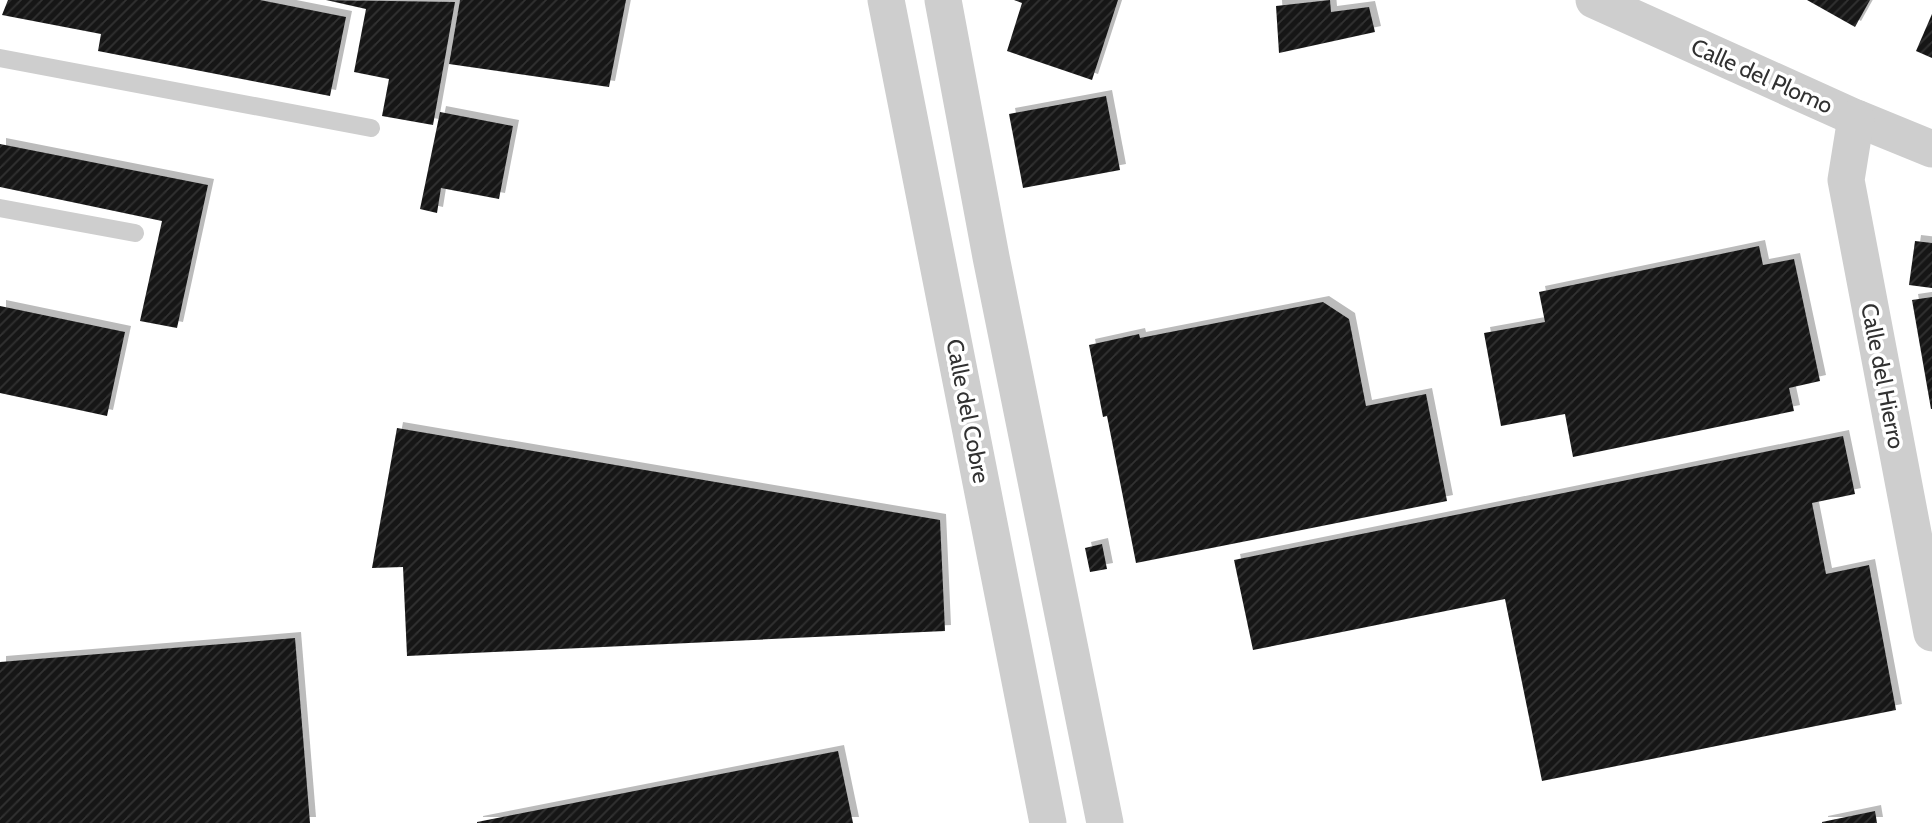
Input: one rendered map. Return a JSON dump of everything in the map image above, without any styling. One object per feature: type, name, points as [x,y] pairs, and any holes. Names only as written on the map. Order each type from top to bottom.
[{"type":"street","name":"Calle del Cobre","points":[[886,0],[1048,823]]},
{"type":"street","points":[[943,0],[994,271],[1105,823]]},
{"type":"street","name":"Calle del Plomo","points":[[1594,0],[1856,118],[1932,149]]},
{"type":"street","name":"Calle del Hierro","points":[[1856,118],[1846,180],[1932,633]]},
{"type":"lane","points":[[0,58],[371,128]]},
{"type":"lane","points":[[0,208],[135,233]]},
{"type":"building","points":[[8,0],[260,0],[346,17],[330,96],[98,51],[101,34],[2,15]]},
{"type":"building","points":[[326,0],[455,2],[433,125],[382,116],[389,79],[354,72],[366,9]]},
{"type":"building","points":[[460,0],[626,0],[609,87],[449,64]]},
{"type":"building","points":[[1014,0],[1118,0],[1092,80],[1007,51],[1022,3]]},
{"type":"building","points":[[1330,0],[1331,12],[1369,7],[1375,32],[1279,53],[1276,6]]},
{"type":"building","points":[[1807,0],[1870,0],[1855,27]]},
{"type":"building","points":[[1932,14],[1932,58],[1916,51]]},
{"type":"building","points":[[1106,96],[1120,170],[1023,188],[1009,114]]},
{"type":"building","points":[[440,112],[513,126],[499,199],[441,188],[437,213],[420,209]]},
{"type":"building","points":[[0,144],[208,185],[177,328],[140,321],[162,221],[0,187]]},
{"type":"building","points":[[1915,241],[1932,243],[1932,288],[1909,285]]},
{"type":"building","points":[[1759,246],[1763,265],[1794,259],[1820,381],[1789,388],[1794,411],[1573,457],[1565,414],[1501,426],[1484,333],[1545,322],[1539,292]]},
{"type":"building","points":[[1932,297],[1932,409],[1931,409],[1912,300]]},
{"type":"building","points":[[1323,302],[1349,319],[1366,406],[1426,394],[1447,501],[1136,563],[1107,416],[1103,417],[1089,345],[1139,334],[1140,338]]},
{"type":"building","points":[[0,306],[125,332],[107,416],[0,393]]},
{"type":"building","points":[[397,428],[940,520],[945,631],[407,656],[403,567],[372,568]]},
{"type":"building","points":[[1843,436],[1855,494],[1812,503],[1826,574],[1869,565],[1896,710],[1542,781],[1505,599],[1253,650],[1234,560]]},
{"type":"building","points":[[1102,544],[1107,569],[1090,572],[1085,548]]},
{"type":"building","points":[[295,638],[310,823],[0,823],[0,662]]},
{"type":"building","points":[[838,751],[853,823],[477,823],[477,822]]},
{"type":"building","points":[[1875,811],[1877,823],[1822,823],[1822,822]]}]
